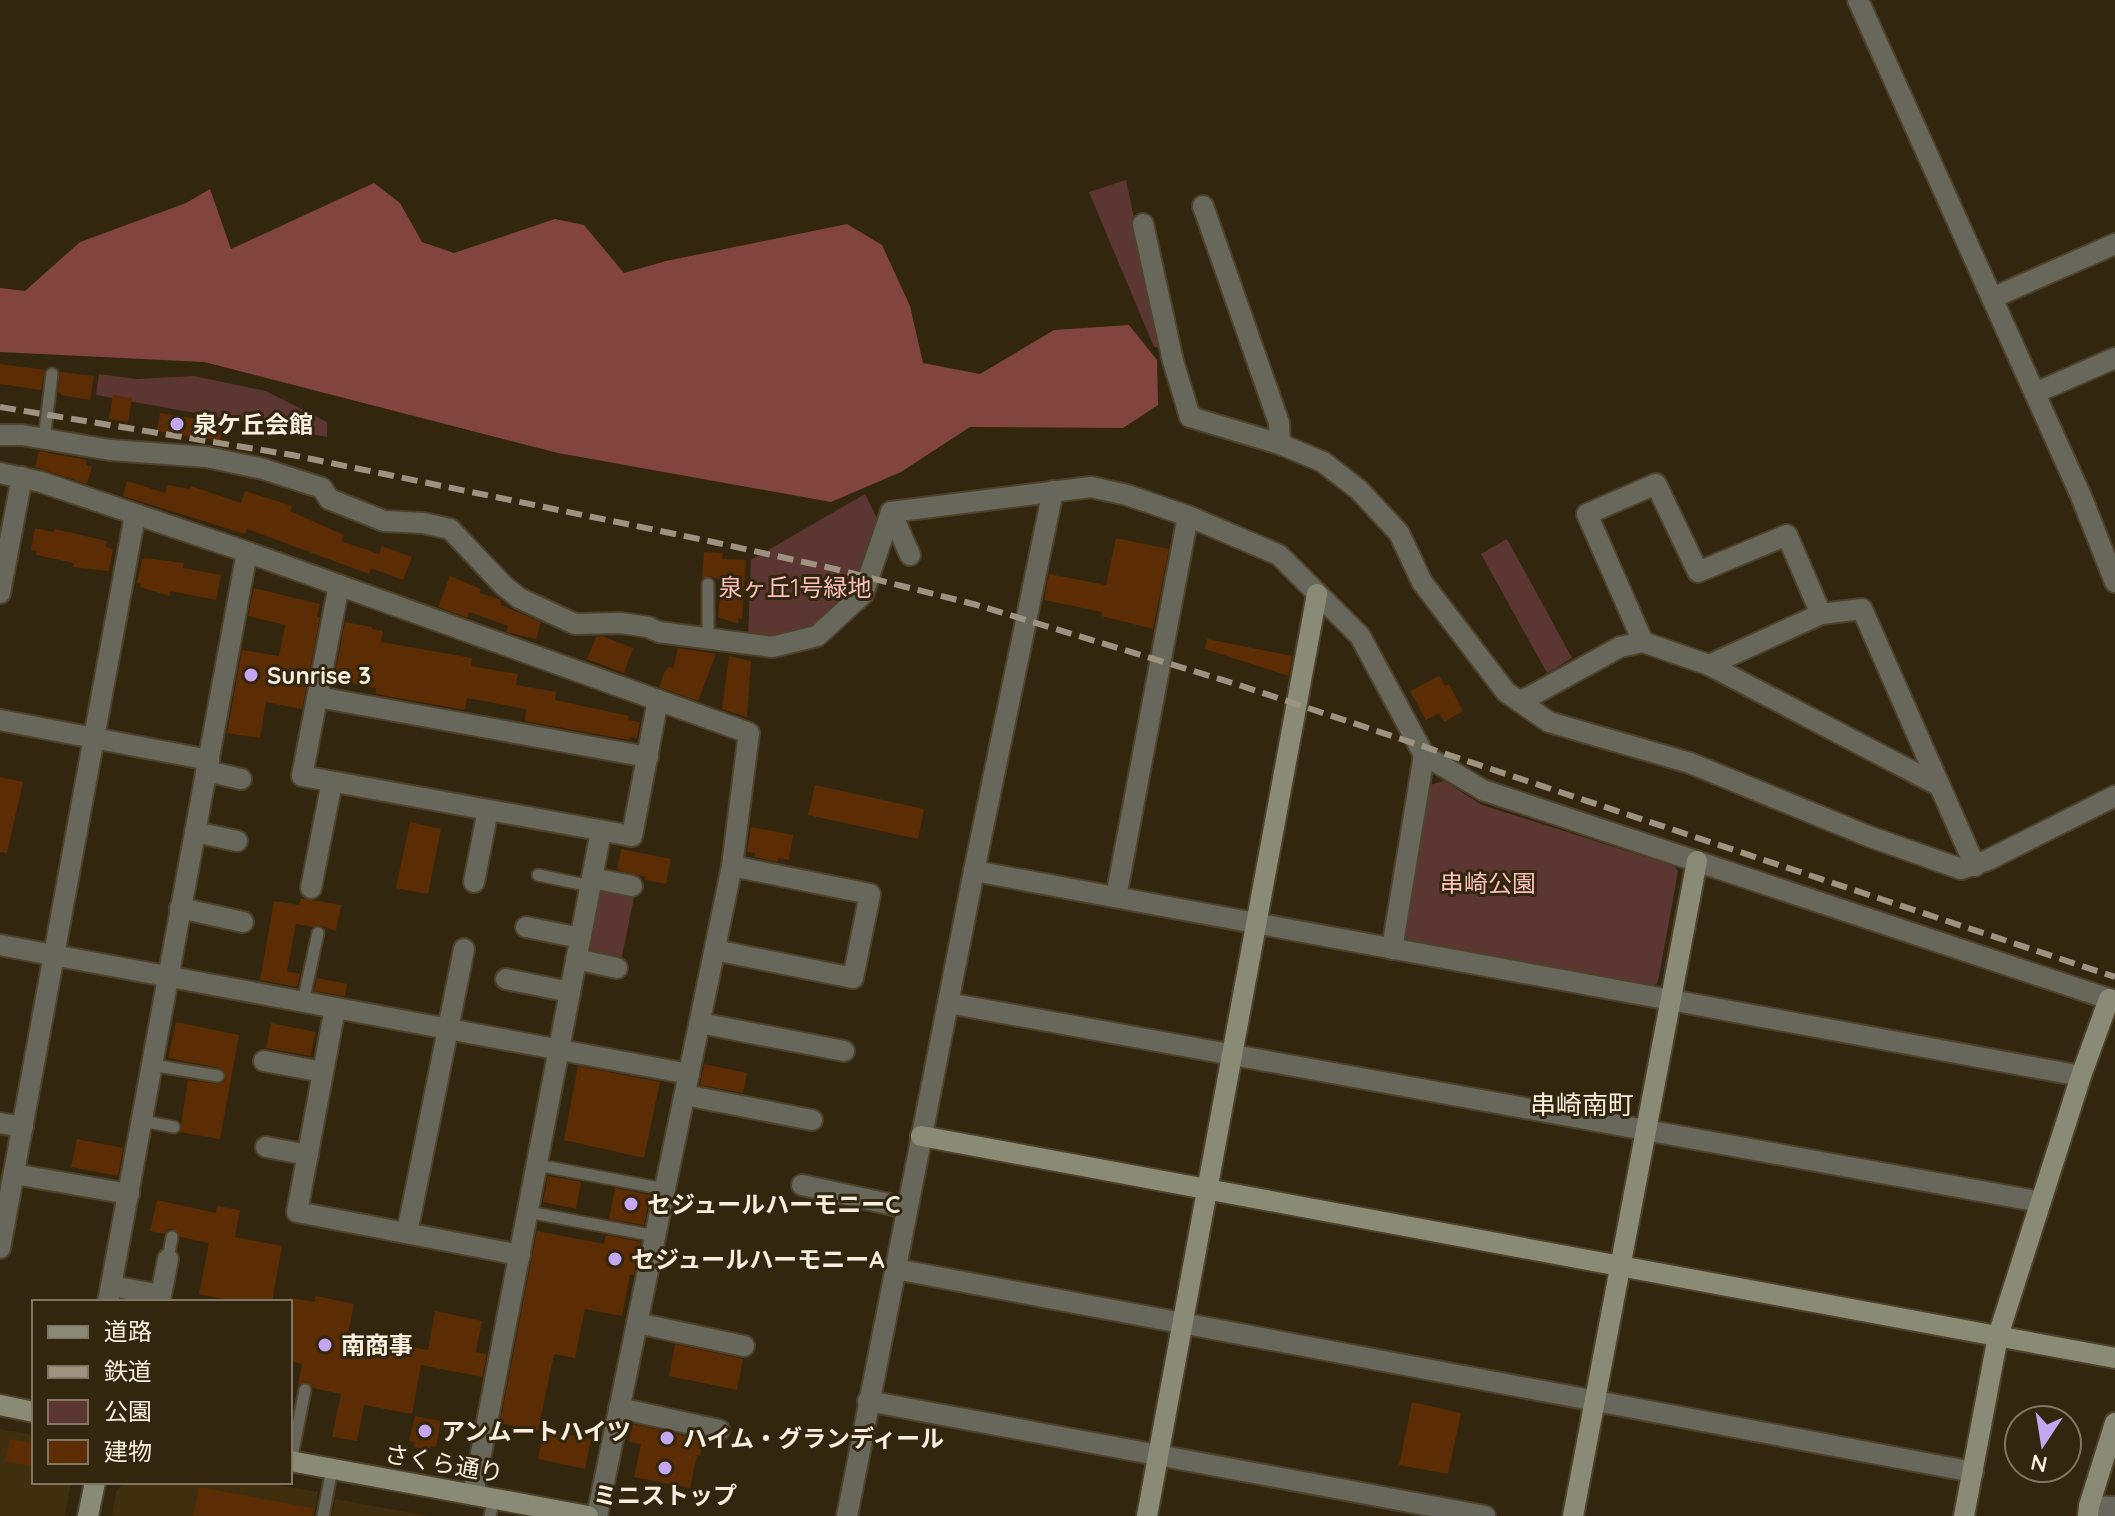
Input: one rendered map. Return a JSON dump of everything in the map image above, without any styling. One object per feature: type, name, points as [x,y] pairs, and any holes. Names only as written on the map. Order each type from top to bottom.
[{"type":"street","points":[[1858,0],[2081,496],[2115,582]]},
{"type":"street","points":[[1203,206],[1279,423],[1280,444]]},
{"type":"street","points":[[1143,224],[1173,361],[1190,417],[1280,444],[1323,462],[1359,490],[1399,533],[1422,582],[1506,692],[1549,722],[1690,763],[1961,869],[1975,866],[2115,796]]},
{"type":"street","points":[[1992,298],[2115,244]]},
{"type":"street","points":[[2035,393],[2115,358]]},
{"type":"street","points":[[0,435],[110,450],[207,457],[263,469],[322,488],[329,499],[384,521],[423,523],[450,529],[519,598],[575,624],[621,623],[659,632],[772,647],[817,636],[863,594],[891,512]]},
{"type":"street","points":[[0,473],[41,482],[247,552],[749,733],[732,866],[597,1516]]},
{"type":"street","points":[[0,593],[22,477]]},
{"type":"street","points":[[1643,642],[1587,514],[1656,484],[1698,572],[1787,535],[1821,614]]},
{"type":"street","points":[[891,512],[1091,487],[1127,495],[1188,516],[1279,555],[1360,636],[1424,755],[1483,790],[2112,1000],[2081,1076],[1998,1336],[1964,1516]]},
{"type":"street","points":[[847,1516],[974,871],[1053,491]]},
{"type":"street","points":[[891,512],[910,555]]},
{"type":"street","points":[[0,1248],[135,515]]},
{"type":"street","points":[[1116,897],[1188,516]]},
{"type":"street","points":[[168,1259],[161,1295],[110,1294],[247,552]]},
{"type":"street","points":[[339,585],[302,776],[632,836],[658,700]]},
{"type":"street","points":[[1147,1516],[1317,594]]},
{"type":"street","points":[[1709,665],[1821,614],[1862,609],[1975,866]]},
{"type":"street","points":[[1520,702],[1620,647],[1643,642],[1709,665],[1940,786]]},
{"type":"street","points":[[318,697],[648,757]]},
{"type":"street","points":[[0,720],[93,738],[208,766],[241,779]]},
{"type":"street","points":[[1392,949],[1424,755]]},
{"type":"street","points":[[311,888],[332,782]]},
{"type":"street","points":[[474,882],[488,810]]},
{"type":"street","points":[[473,1495],[601,831]]},
{"type":"street","points":[[195,832],[237,841]]},
{"type":"street","points":[[1573,1516],[1697,861]]},
{"type":"street","points":[[715,950],[853,978],[870,894],[732,866]]},
{"type":"street","points":[[974,871],[2081,1076]]},
{"type":"street","points":[[591,882],[632,886]]},
{"type":"street","points":[[180,908],[243,922]]},
{"type":"street","points":[[526,927],[580,938]]},
{"type":"street","points":[[0,945],[689,1074]]},
{"type":"street","points":[[407,1233],[464,949]]},
{"type":"street","points":[[576,959],[617,968]]},
{"type":"street","points":[[506,979],[570,992]]},
{"type":"street","points":[[948,1003],[2041,1202]]},
{"type":"street","points":[[335,1008],[297,1212],[520,1255]]},
{"type":"street","points":[[700,1023],[844,1051]]},
{"type":"street","points":[[264,1061],[323,1072]]},
{"type":"street","points":[[685,1095],[812,1120]]},
{"type":"street","points":[[0,1123],[23,1127]]},
{"type":"street","points":[[921,1136],[2115,1358]]},
{"type":"street","points":[[266,1147],[308,1155]]},
{"type":"street","points":[[14,1174],[129,1194]]},
{"type":"street","points":[[802,1185],[907,1208]]},
{"type":"street","points":[[895,1269],[1973,1472]]},
{"type":"street","points":[[637,1323],[744,1346]]},
{"type":"street","points":[[868,1401],[1485,1516]]},
{"type":"street","points":[[0,1405],[32,1412]]},
{"type":"street","points":[[619,1408],[719,1430]]},
{"type":"street","points":[[2115,1423],[2089,1511],[2115,1507]]},
{"type":"street","name":"さくら通り","points":[[292,1461],[473,1495],[492,1508],[588,1516]]},
{"type":"street","points":[[88,1516],[95,1484]]},
{"type":"lane","points":[[44,439],[52,374]]},
{"type":"lane","points":[[708,584],[708,638]]},
{"type":"lane","points":[[538,875],[591,882]]},
{"type":"lane","points":[[303,1002],[318,933]]},
{"type":"lane","points":[[152,1065],[218,1076]]},
{"type":"lane","points":[[142,1121],[174,1127]]},
{"type":"lane","points":[[537,1165],[665,1189]]},
{"type":"lane","points":[[528,1212],[656,1236]]},
{"type":"lane","points":[[168,1259],[172,1237]]},
{"type":"lane","points":[[292,1452],[305,1390]]},
{"type":"lane","points":[[323,1516],[332,1469]]},
{"type":"shaded area","points":[[374,183],[400,203],[422,242],[454,253],[555,219],[584,225],[624,273],[666,261],[847,224],[882,245],[910,306],[923,363],[980,374],[1054,330],[1129,325],[1157,360],[1158,405],[1123,428],[970,427],[901,472],[831,502],[558,453],[204,362],[0,352],[0,288],[25,291],[80,242],[186,203],[210,189],[231,249]]},
{"type":"shaded area","points":[[0,1429],[32,1435],[32,1484],[71,1484],[65,1516],[0,1516]]},
{"type":"shaded area","points":[[125,1484],[272,1484],[318,1492],[314,1516],[112,1516],[116,1491]]},
{"type":"shaded area","points":[[335,1499],[429,1516],[332,1516]]},
{"type":"green space","points":[[1126,180],[1161,347],[1154,347],[1089,192]]},
{"type":"green space","points":[[99,374],[137,379],[194,376],[266,391],[327,422],[327,437],[96,395]]},
{"type":"green space","name":"泉ヶ丘1号緑地","points":[[865,494],[880,524],[855,595],[815,632],[773,642],[748,638],[751,560]]},
{"type":"green space","points":[[1507,539],[1572,658],[1547,673],[1481,554]]},
{"type":"green space","name":"串崎公園","points":[[1444,781],[1482,805],[1674,866],[1678,871],[1658,982],[1652,988],[1410,943],[1403,933],[1430,785]]},
{"type":"green space","points":[[597,888],[635,892],[621,961],[587,954]]},
{"type":"building","points":[[0,364],[45,370],[41,390],[0,384]]},
{"type":"building","points":[[60,372],[94,376],[90,400],[61,395],[58,392]]},
{"type":"building","points":[[113,395],[132,398],[128,422],[109,419]]},
{"type":"building","points":[[160,413],[223,423],[220,441],[157,431]]},
{"type":"building","points":[[39,451],[87,460],[86,465],[92,467],[87,484],[35,467]]},
{"type":"building","points":[[127,481],[165,493],[168,485],[190,489],[191,486],[241,503],[245,491],[292,506],[290,511],[344,535],[341,541],[379,554],[382,546],[412,557],[403,580],[371,568],[369,574],[247,529],[245,534],[123,496]]},
{"type":"building","points":[[35,528],[54,532],[55,529],[107,541],[106,547],[113,549],[109,571],[73,567],[74,563],[36,555],[36,551],[31,550]]},
{"type":"building","points":[[1116,538],[1169,549],[1153,629],[1101,616],[1102,612],[1044,600],[1049,574],[1106,585]]},
{"type":"building","points":[[704,552],[723,553],[722,559],[746,560],[742,619],[738,618],[738,624],[718,617],[721,580],[709,576],[702,579]]},
{"type":"building","points":[[145,558],[184,563],[183,568],[221,575],[216,600],[170,591],[170,596],[140,587],[141,584],[137,583]]},
{"type":"building","points":[[450,576],[481,589],[480,593],[501,600],[501,605],[541,622],[536,639],[506,632],[508,626],[469,612],[467,618],[438,607]]},
{"type":"building","points":[[254,588],[320,604],[302,709],[266,702],[260,738],[227,733],[242,650],[279,656],[285,625],[248,616]]},
{"type":"building","points":[[345,622],[383,631],[381,642],[472,658],[471,666],[518,674],[516,685],[556,692],[555,700],[629,716],[628,720],[640,722],[637,739],[525,721],[526,709],[467,698],[465,710],[376,694],[376,688],[334,680]]},
{"type":"building","points":[[602,636],[633,648],[624,673],[587,659],[596,637]]},
{"type":"building","points":[[1207,639],[1292,656],[1289,676],[1205,649]]},
{"type":"building","points":[[678,648],[716,654],[698,701],[659,687],[665,671],[673,668]]},
{"type":"building","points":[[729,656],[751,661],[747,717],[722,709]]},
{"type":"building","points":[[1439,676],[1445,686],[1449,684],[1463,711],[1444,722],[1439,713],[1426,720],[1410,691]]},
{"type":"building","points":[[0,777],[23,782],[7,853],[0,852]]},
{"type":"building","points":[[815,785],[924,809],[918,839],[808,815]]},
{"type":"building","points":[[410,822],[441,829],[428,894],[396,888]]},
{"type":"building","points":[[751,827],[793,835],[789,860],[778,858],[778,862],[754,857],[755,853],[747,852]]},
{"type":"building","points":[[621,849],[671,859],[666,884],[617,870]]},
{"type":"building","points":[[301,898],[341,905],[336,931],[319,925],[296,924],[287,971],[300,974],[297,987],[260,980],[274,901],[299,905]]},
{"type":"building","points":[[317,978],[347,984],[345,996],[314,991]]},
{"type":"building","points":[[176,1022],[239,1035],[220,1139],[180,1132],[188,1080],[217,1084],[224,1082],[226,1077],[220,1068],[168,1058]]},
{"type":"building","points":[[271,1023],[315,1032],[311,1056],[266,1048]]},
{"type":"building","points":[[704,1064],[747,1073],[743,1093],[700,1085]]},
{"type":"building","points":[[578,1066],[660,1082],[644,1158],[564,1140]]},
{"type":"building","points":[[77,1139],[123,1148],[118,1176],[71,1167]]},
{"type":"building","points":[[548,1176],[581,1182],[576,1209],[543,1202]]},
{"type":"building","name":"セジュールハーモニーC","points":[[615,1188],[650,1195],[644,1225],[609,1219]]},
{"type":"building","points":[[157,1200],[216,1213],[217,1206],[240,1210],[235,1237],[282,1246],[272,1300],[229,1300],[199,1294],[209,1243],[180,1237],[174,1229],[168,1229],[164,1234],[150,1231]]},
{"type":"building","points":[[537,1231],[604,1244],[606,1235],[641,1242],[634,1275],[630,1275],[622,1316],[585,1309],[575,1358],[554,1354],[538,1431],[500,1423]]},
{"type":"building","points":[[316,1296],[354,1304],[348,1335],[428,1350],[435,1311],[482,1321],[476,1352],[487,1354],[482,1377],[421,1365],[412,1414],[364,1405],[357,1441],[332,1437],[341,1394],[313,1388],[306,1382],[298,1385],[302,1364],[292,1362],[290,1298],[315,1302]]},
{"type":"building","points":[[675,1344],[743,1359],[737,1390],[669,1376]]},
{"type":"building","points":[[1412,1402],[1461,1413],[1448,1474],[1399,1465]]},
{"type":"building","name":"アンムートハイツ","points":[[415,1416],[441,1421],[436,1447],[430,1446],[429,1450],[414,1447],[415,1442],[409,1441]]},
{"type":"building","points":[[633,1424],[703,1440],[690,1488],[634,1477],[641,1444],[629,1442]]},
{"type":"building","points":[[544,1430],[591,1439],[585,1469],[538,1459]]},
{"type":"building","points":[[10,1439],[32,1443],[32,1467],[5,1461]]},
{"type":"building","points":[[199,1487],[313,1508],[312,1516],[193,1516]]},
{"type":"railway","points":[[0,407],[292,455],[704,540],[977,605],[1239,685],[2115,977]]},
{"type":"place","name":"泉ケ丘会館","points":[[177,424]]},
{"type":"place","name":"Sunrise 3","points":[[251,675]]},
{"type":"place","name":"セジュールハーモニーC","points":[[631,1204]]},
{"type":"place","name":"セジュールハーモニーA","points":[[615,1259]]},
{"type":"place","name":"南商事","points":[[325,1345]]},
{"type":"place","name":"アンムートハイツ","points":[[425,1431]]},
{"type":"place","name":"ハイム・グランディール","points":[[667,1438]]},
{"type":"place","name":"ミニストップ","points":[[665,1468]]},
{"type":"district","name":"串崎南町","points":[[1582,1104]]}]
